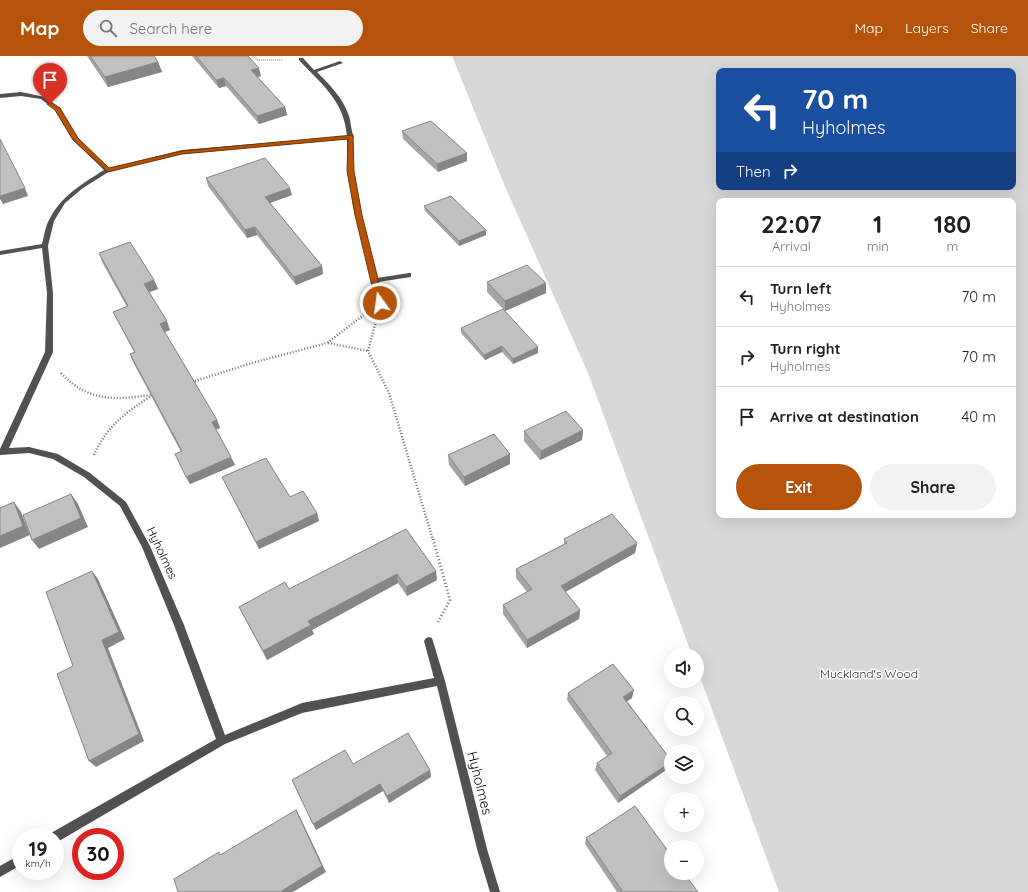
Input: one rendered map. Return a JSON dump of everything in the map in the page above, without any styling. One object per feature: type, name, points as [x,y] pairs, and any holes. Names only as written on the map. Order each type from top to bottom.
[{"type":"street","points":[[301,59],[336,97],[346,115],[351,137],[350,171],[358,215],[380,303]]},
{"type":"street","points":[[313,72],[340,63]]},
{"type":"street","points":[[0,96],[21,94],[43,98],[58,109],[75,139],[108,170]]},
{"type":"street","name":"Hyholmes","points":[[222,741],[179,625],[146,546],[123,504],[87,475],[55,456],[29,450],[2,452],[49,352],[50,293],[45,246],[51,220],[63,202],[81,187],[108,170],[182,152],[351,137]]},
{"type":"street","points":[[0,253],[45,246]]},
{"type":"street","points":[[375,280],[409,275]]},
{"type":"street","name":"Hyholmes","points":[[429,641],[482,849],[495,892]]},
{"type":"street","points":[[64,832],[222,741],[302,708],[440,681]]},
{"type":"street","points":[[0,872],[12,864]]},
{"type":"path","points":[[253,56],[258,60],[301,59]]},
{"type":"path","points":[[191,382],[252,363],[327,343],[380,303]]},
{"type":"path","points":[[380,303],[368,351],[389,393],[426,513],[450,600],[429,641]]},
{"type":"path","points":[[327,343],[368,351]]},
{"type":"path","points":[[49,352],[70,384],[95,397],[120,399],[154,394],[122,414],[99,441],[87,475]]},
{"type":"green space","name":"Muckland's Wood","points":[[452,56],[1028,56],[1028,892],[779,892],[704,688],[704,648],[689,648],[588,373],[503,182]]},
{"type":"building","points":[[90,56],[154,56],[158,62],[105,77]]},
{"type":"building","points":[[196,56],[248,56],[259,68],[251,70],[285,107],[257,116],[224,78],[216,80]]},
{"type":"building","points":[[431,121],[467,153],[437,164],[402,131]]},
{"type":"building","points":[[0,139],[25,188],[0,196]]},
{"type":"building","points":[[265,158],[290,188],[265,197],[322,266],[294,277],[255,227],[245,230],[206,178]]},
{"type":"building","points":[[451,196],[486,230],[459,241],[424,206]]},
{"type":"building","points":[[130,242],[154,280],[144,284],[167,321],[160,324],[217,420],[212,422],[231,457],[186,477],[175,454],[182,451],[130,354],[135,352],[113,312],[128,306],[99,253]]},
{"type":"building","points":[[527,265],[546,283],[505,301],[487,282]]},
{"type":"building","points":[[503,309],[538,347],[513,359],[502,346],[484,355],[461,328]]},
{"type":"building","points":[[566,411],[583,430],[541,451],[524,431]]},
{"type":"building","points":[[494,434],[510,454],[464,477],[448,455]]},
{"type":"building","points":[[266,458],[290,497],[303,491],[317,513],[256,542],[222,477]]},
{"type":"building","points":[[71,494],[81,518],[32,540],[23,515]]},
{"type":"building","points":[[14,502],[23,526],[0,536],[0,508]]},
{"type":"building","points":[[612,514],[637,543],[561,586],[580,610],[527,640],[503,605],[532,589],[516,569],[567,543],[564,539]]},
{"type":"building","points":[[406,529],[436,571],[406,587],[397,574],[308,621],[311,625],[263,651],[239,607],[285,582],[289,589]]},
{"type":"building","points":[[92,571],[119,632],[102,640],[139,734],[89,761],[57,674],[73,666],[46,592]]},
{"type":"building","points":[[613,664],[634,690],[623,697],[664,751],[664,767],[620,796],[597,763],[612,753],[568,693]]},
{"type":"building","points":[[408,733],[430,770],[387,796],[380,784],[313,824],[292,780],[345,750],[353,764]]},
{"type":"building","points":[[635,806],[664,845],[664,880],[689,880],[698,892],[623,892],[586,838]]},
{"type":"building","points":[[296,810],[322,866],[280,892],[178,892],[174,879],[219,852],[220,855]]},
{"type":"route","points":[[50,104],[58,109],[75,139],[108,170],[182,152],[351,137],[350,171],[358,215],[380,303]]}]
